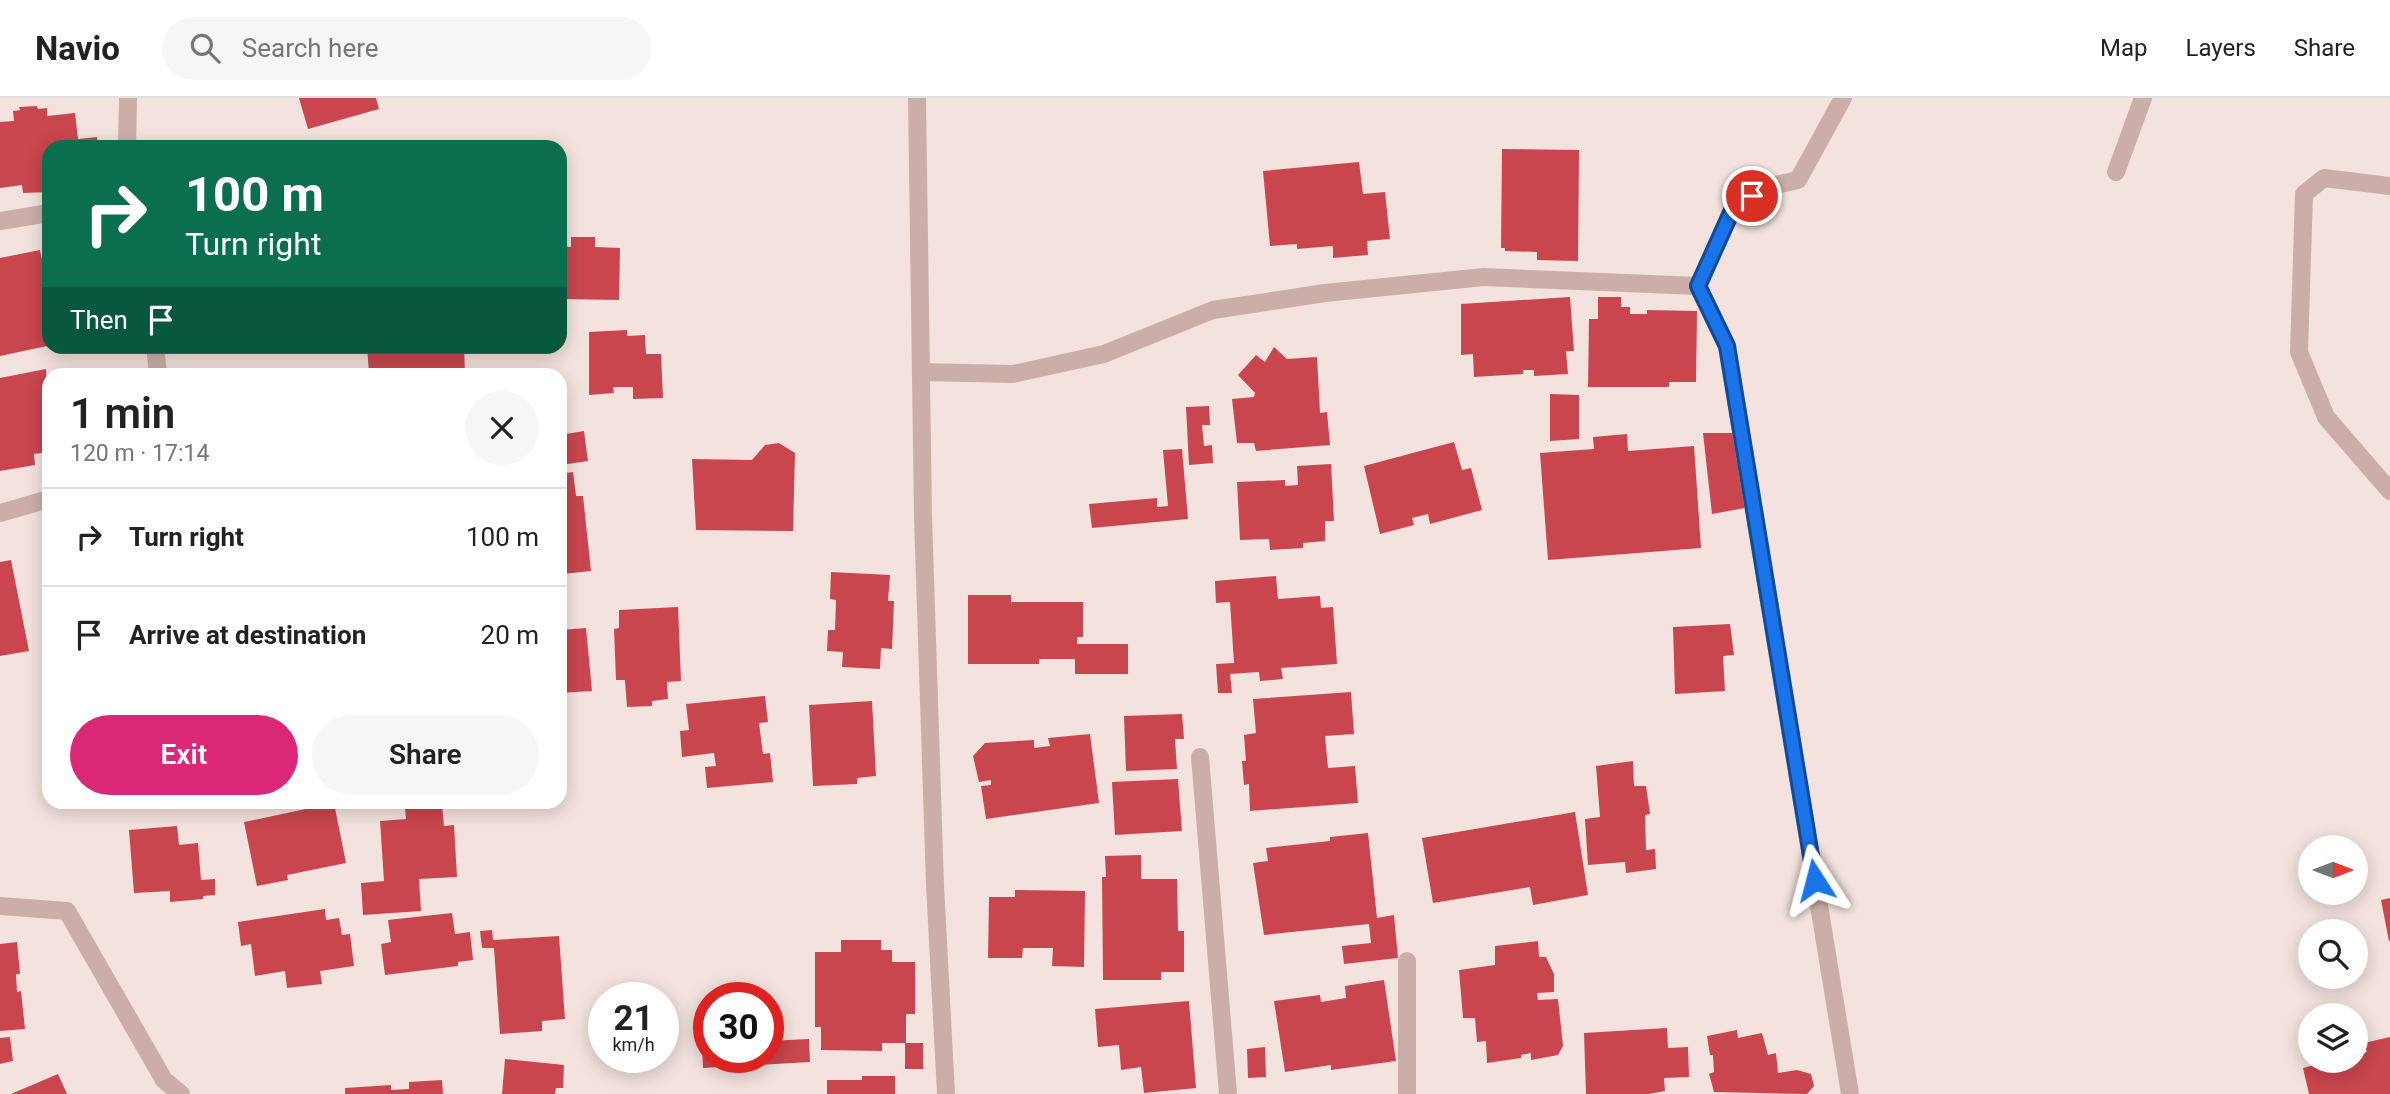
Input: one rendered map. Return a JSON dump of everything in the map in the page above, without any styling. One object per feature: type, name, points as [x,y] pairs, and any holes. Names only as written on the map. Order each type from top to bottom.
[{"type":"street","points":[[127,140],[128,98]]},
{"type":"street","points":[[917,98],[921,372],[934,858],[946,1094]]},
{"type":"street","points":[[1698,286],[1734,206],[1771,186],[1798,180],[1843,98]]},
{"type":"street","points":[[2116,172],[2143,98]]},
{"type":"street","points":[[2390,186],[2324,178],[2304,194],[2299,352],[2326,417],[2390,491]]},
{"type":"street","points":[[0,221],[42,214]]},
{"type":"street","points":[[921,372],[1013,374],[1104,354],[1213,310],[1325,293],[1484,277],[1698,286]]},
{"type":"street","points":[[1698,286],[1727,346],[1850,1094]]},
{"type":"street","points":[[0,513],[42,501]]},
{"type":"street","points":[[1200,757],[1228,1094]]},
{"type":"street","points":[[0,905],[67,911],[164,1080],[181,1094]]},
{"type":"street","points":[[1406,1094],[1407,961]]},
{"type":"building","points":[[299,98],[376,98],[379,109],[308,129]]},
{"type":"building","points":[[19,107],[47,108],[47,116],[75,113],[78,139],[97,137],[97,140],[42,140],[42,192],[23,193],[22,185],[0,188],[0,122],[14,121],[13,111],[20,110]]},
{"type":"building","points":[[1502,149],[1579,150],[1578,261],[1537,260],[1537,252],[1505,251],[1505,248],[1501,248]]},
{"type":"building","points":[[1359,162],[1363,194],[1385,192],[1390,239],[1367,241],[1368,255],[1333,258],[1333,246],[1297,249],[1297,244],[1270,246],[1263,171]]},
{"type":"building","points":[[571,237],[595,237],[595,247],[620,248],[619,300],[567,299],[567,247],[571,247]]},
{"type":"building","points":[[40,250],[42,347],[0,356],[0,258]]},
{"type":"building","points":[[1570,297],[1574,351],[1566,351],[1568,374],[1534,376],[1534,370],[1523,370],[1523,374],[1474,377],[1473,354],[1461,355],[1461,304]]},
{"type":"building","points":[[1598,297],[1621,297],[1621,307],[1630,307],[1630,314],[1647,314],[1647,310],[1697,311],[1696,382],[1669,382],[1669,387],[1588,387],[1589,319],[1598,319]]},
{"type":"building","points":[[627,330],[627,336],[645,335],[646,354],[661,354],[663,398],[633,399],[633,387],[613,387],[614,393],[589,395],[589,332]]},
{"type":"building","points":[[1274,347],[1287,359],[1317,357],[1320,413],[1327,412],[1330,445],[1256,451],[1254,443],[1237,443],[1232,399],[1254,397],[1255,393],[1238,375],[1256,355],[1265,362]]},
{"type":"building","points":[[368,354],[464,354],[465,368],[369,368]]},
{"type":"building","points":[[42,370],[42,453],[34,454],[35,465],[0,471],[0,378]]},
{"type":"building","points":[[1550,394],[1579,395],[1579,439],[1550,441]]},
{"type":"building","points":[[1209,406],[1210,425],[1202,425],[1204,446],[1212,445],[1213,463],[1189,465],[1186,407]]},
{"type":"building","points":[[584,431],[588,461],[567,464],[567,434]]},
{"type":"building","points":[[1703,433],[1737,433],[1745,508],[1712,514]]},
{"type":"building","points":[[1627,434],[1628,451],[1694,446],[1701,548],[1548,560],[1540,453],[1594,449],[1593,437]]},
{"type":"building","points":[[1454,442],[1462,470],[1471,468],[1482,510],[1430,524],[1428,514],[1412,518],[1414,525],[1380,534],[1364,466]]},
{"type":"building","points":[[779,443],[795,453],[793,531],[696,530],[692,459],[752,460],[765,445]]},
{"type":"building","points":[[1182,449],[1188,519],[1092,528],[1089,504],[1157,498],[1157,507],[1168,506],[1163,450]]},
{"type":"building","points":[[1331,464],[1334,521],[1325,521],[1325,541],[1303,543],[1303,548],[1270,550],[1269,539],[1240,540],[1237,482],[1285,480],[1285,486],[1298,485],[1297,466]]},
{"type":"building","points":[[573,472],[576,496],[583,496],[591,571],[567,574],[567,473]]},
{"type":"building","points":[[11,560],[29,651],[0,656],[0,562]]},
{"type":"building","points":[[831,572],[890,575],[888,601],[894,601],[892,649],[881,648],[880,669],[842,667],[843,652],[827,651],[828,630],[835,630],[836,600],[830,599]]},
{"type":"building","points":[[1276,576],[1278,599],[1320,596],[1321,608],[1333,607],[1337,664],[1281,668],[1283,679],[1260,681],[1259,672],[1230,674],[1232,693],[1218,693],[1216,664],[1234,663],[1230,602],[1216,603],[1215,581]]},
{"type":"building","points":[[968,595],[1011,595],[1011,602],[1083,602],[1083,637],[1077,637],[1077,644],[1128,644],[1128,674],[1075,674],[1075,659],[1039,659],[1039,664],[968,664]]},
{"type":"building","points":[[678,607],[681,681],[667,682],[668,699],[652,701],[652,706],[627,707],[625,680],[616,680],[614,629],[619,628],[619,610]]},
{"type":"building","points":[[1730,624],[1734,655],[1723,656],[1725,691],[1675,694],[1673,627]]},
{"type":"building","points":[[586,628],[592,691],[567,693],[567,629]]},
{"type":"building","points":[[1351,692],[1354,734],[1325,736],[1328,768],[1355,766],[1358,803],[1250,811],[1249,784],[1244,785],[1242,761],[1246,761],[1244,735],[1256,733],[1253,699]]},
{"type":"building","points":[[765,696],[768,722],[759,723],[763,754],[770,753],[773,782],[707,788],[705,767],[716,766],[714,753],[682,757],[680,731],[689,730],[686,704]]},
{"type":"building","points":[[872,701],[876,776],[857,778],[857,784],[813,786],[809,705]]},
{"type":"building","points":[[1182,714],[1184,739],[1175,739],[1177,769],[1126,771],[1124,716]]},
{"type":"building","points":[[1090,734],[1099,803],[986,819],[981,786],[991,785],[991,780],[979,782],[973,756],[985,743],[1034,740],[1034,748],[1050,746],[1048,738]]},
{"type":"building","points":[[1633,761],[1634,786],[1646,786],[1650,814],[1645,815],[1646,850],[1655,849],[1656,869],[1626,873],[1625,862],[1588,865],[1585,819],[1600,817],[1596,766]]},
{"type":"building","points":[[1178,779],[1182,831],[1115,835],[1112,782]]},
{"type":"building","points":[[306,809],[335,809],[346,863],[287,875],[288,880],[257,886],[244,822]]},
{"type":"building","points":[[405,809],[442,809],[444,826],[454,825],[457,877],[419,879],[421,911],[363,915],[361,883],[384,881],[380,821],[406,819]]},
{"type":"building","points":[[1575,812],[1588,895],[1533,905],[1530,887],[1433,903],[1422,838]]},
{"type":"building","points":[[177,826],[179,845],[198,843],[201,880],[215,879],[215,895],[203,896],[203,899],[170,902],[170,891],[134,893],[129,830]]},
{"type":"building","points":[[1368,833],[1377,918],[1394,915],[1398,958],[1344,964],[1342,946],[1371,943],[1369,924],[1264,935],[1253,863],[1268,861],[1266,848],[1330,841],[1330,837]]},
{"type":"building","points":[[1141,855],[1141,879],[1177,879],[1178,931],[1184,931],[1184,972],[1161,972],[1161,980],[1103,980],[1102,877],[1106,877],[1105,856]]},
{"type":"building","points":[[1015,890],[1085,891],[1084,967],[1052,966],[1053,948],[1023,948],[1022,958],[988,958],[989,897],[1015,897]]},
{"type":"building","points":[[2390,898],[2390,941],[2389,941],[2381,900]]},
{"type":"building","points":[[325,909],[326,920],[339,918],[342,935],[350,934],[354,966],[320,971],[322,984],[287,988],[285,971],[255,976],[251,944],[241,946],[238,922]]},
{"type":"building","points":[[452,913],[455,934],[470,932],[473,960],[458,962],[458,966],[385,975],[381,944],[391,942],[388,920]]},
{"type":"building","points":[[492,930],[493,940],[559,936],[565,1019],[542,1021],[542,1031],[500,1034],[494,948],[482,948],[480,931]]},
{"type":"building","points":[[841,940],[881,940],[881,950],[892,950],[892,962],[915,962],[915,1014],[906,1014],[906,1043],[923,1043],[923,1069],[905,1069],[905,1043],[882,1043],[882,1051],[821,1050],[821,1027],[815,1027],[815,952],[841,952]]},
{"type":"building","points":[[1538,941],[1539,957],[1546,957],[1554,974],[1554,992],[1537,993],[1538,1000],[1558,999],[1563,1046],[1558,1055],[1531,1060],[1531,1053],[1521,1055],[1521,1058],[1487,1063],[1486,1041],[1477,1042],[1475,1018],[1463,1018],[1459,970],[1495,965],[1495,946]]},
{"type":"building","points":[[17,942],[20,974],[16,974],[17,992],[21,991],[25,1029],[0,1031],[0,944]]},
{"type":"building","points":[[1384,980],[1396,1061],[1331,1070],[1331,1065],[1285,1072],[1274,1001],[1320,995],[1321,1002],[1346,998],[1345,986]]},
{"type":"building","points":[[1189,1001],[1196,1088],[1144,1093],[1141,1067],[1121,1070],[1119,1045],[1098,1047],[1095,1009]]},
{"type":"building","points":[[1667,1028],[1668,1048],[1688,1047],[1689,1077],[1664,1078],[1665,1091],[1648,1094],[1586,1094],[1584,1033]]},
{"type":"building","points":[[1737,1030],[1738,1038],[1762,1033],[1768,1055],[1776,1053],[1778,1073],[1797,1070],[1811,1074],[1814,1086],[1807,1094],[1714,1092],[1709,1074],[1714,1072],[1713,1055],[1710,1055],[1707,1036]]},
{"type":"building","points":[[10,1037],[13,1061],[0,1064],[0,1038]]},
{"type":"building","points":[[2390,1037],[2390,1094],[2309,1094],[2304,1073],[2368,1073],[2368,1042]]},
{"type":"building","points":[[809,1039],[810,1062],[784,1063],[784,1040]]},
{"type":"building","points":[[1265,1047],[1266,1077],[1248,1078],[1247,1049]]},
{"type":"building","points":[[505,1059],[564,1065],[563,1088],[556,1088],[555,1094],[502,1094]]},
{"type":"building","points":[[58,1074],[67,1094],[11,1094]]},
{"type":"building","points":[[862,1076],[895,1076],[895,1094],[827,1094],[827,1080],[862,1080]]},
{"type":"building","points":[[442,1080],[443,1094],[345,1094],[345,1088],[391,1085],[391,1090],[409,1089],[409,1082]]},
{"type":"route","points":[[1752,196],[1734,206],[1698,286],[1727,346],[1815,880]]}]
